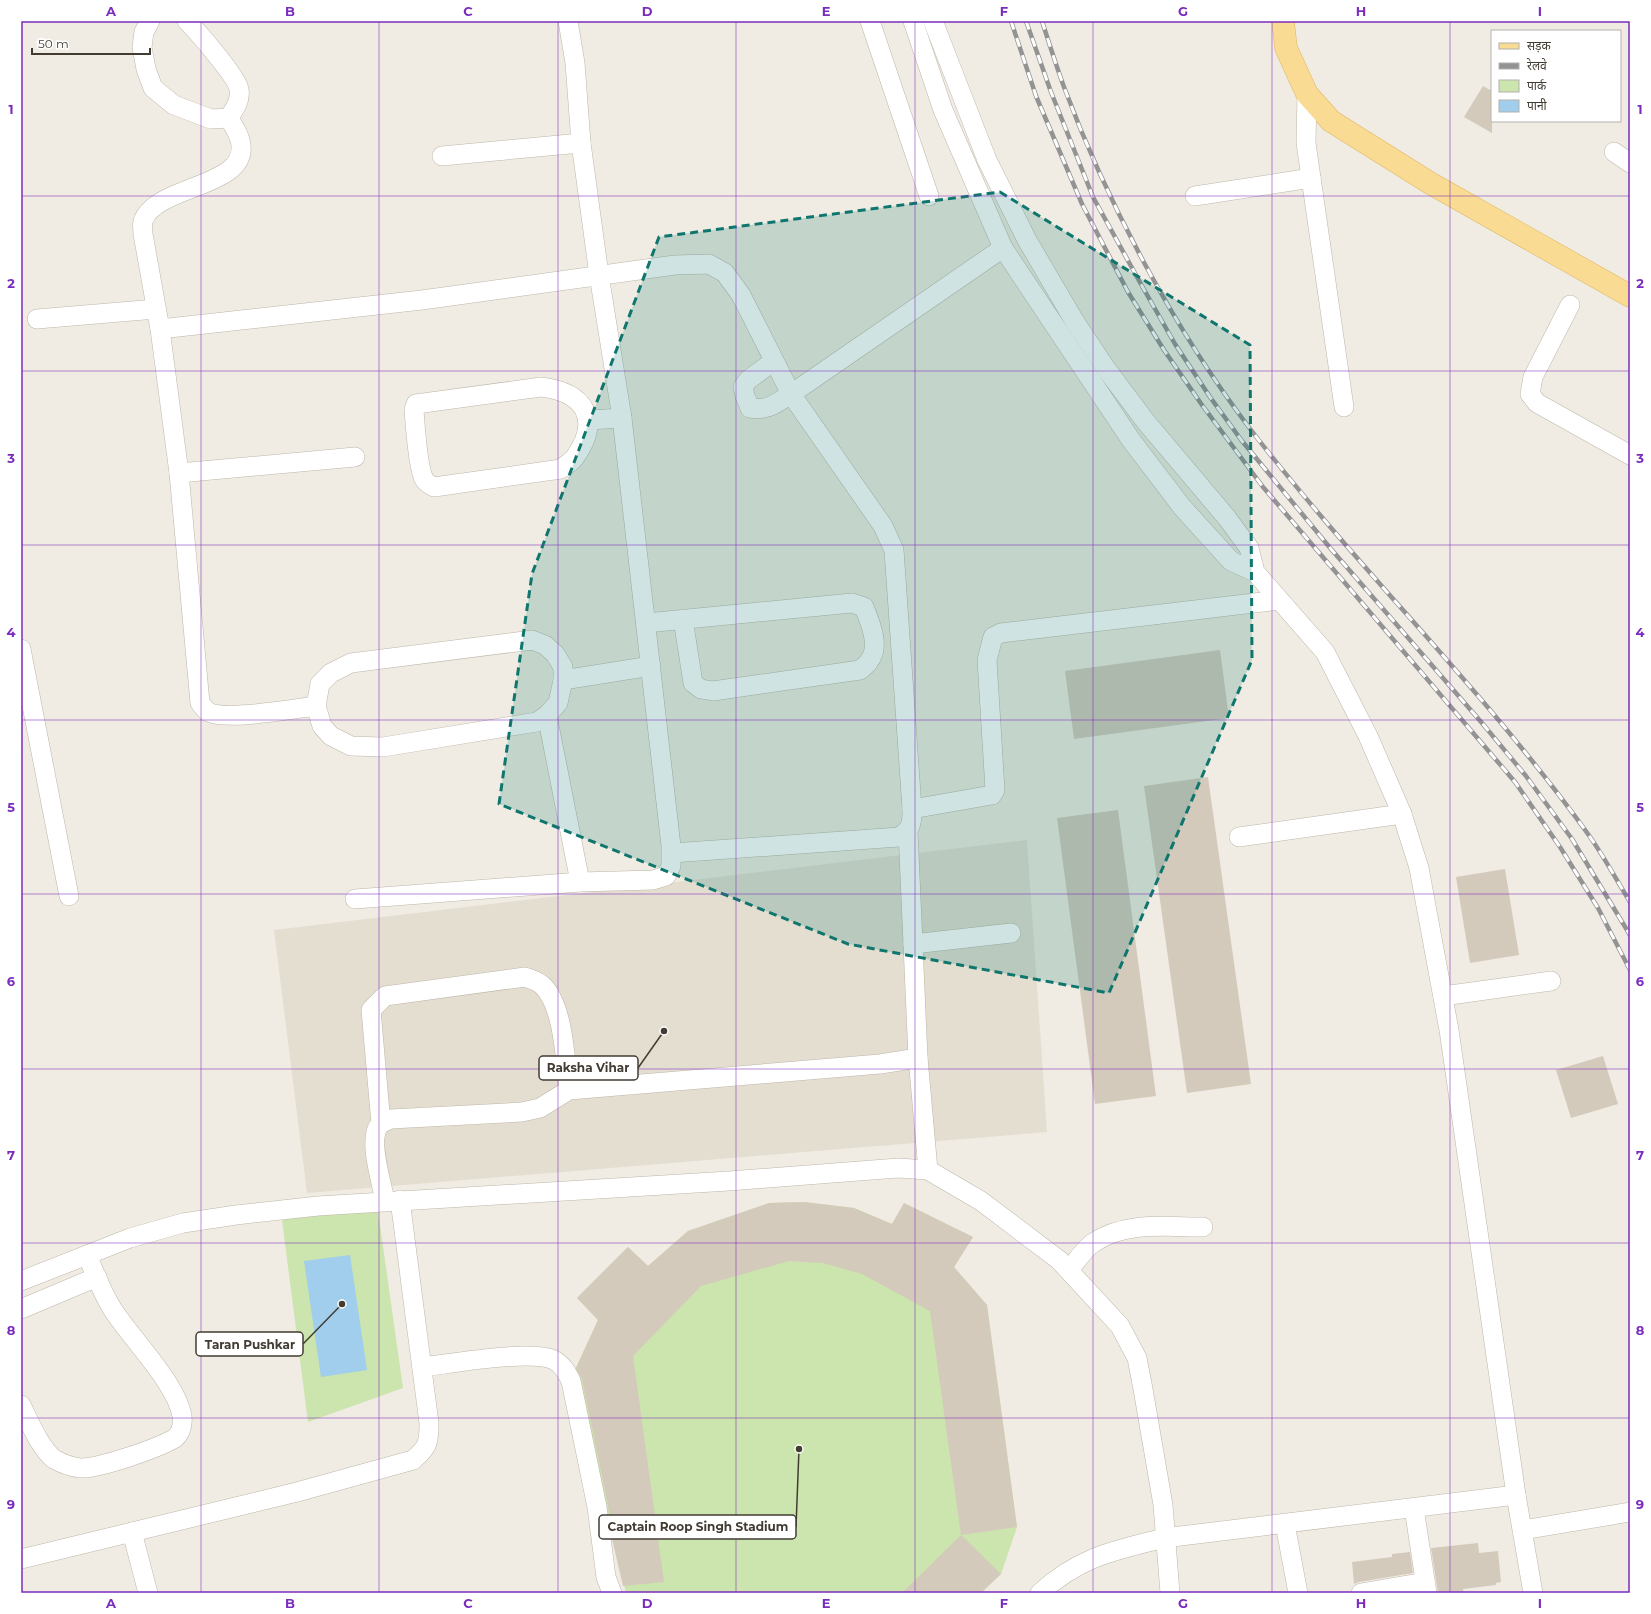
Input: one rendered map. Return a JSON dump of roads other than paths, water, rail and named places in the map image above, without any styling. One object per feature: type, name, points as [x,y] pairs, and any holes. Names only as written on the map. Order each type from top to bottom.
[{"type":"main road","points":[[1283,21],[1286,48],[1307,94],[1331,121],[1430,183],[1630,296]]},
{"type":"street","points":[[150,21],[144,32],[142,47],[146,69],[153,88],[174,105],[211,119],[229,118]]},
{"type":"street","points":[[187,21],[198,32],[239,88],[238,102],[229,118]]},
{"type":"street","points":[[355,899],[580,882],[653,880],[666,876],[671,866],[672,854],[622,418],[599,275],[581,143],[575,63],[568,21]]},
{"type":"street","points":[[870,21],[929,196]]},
{"type":"street","points":[[913,21],[943,110],[1003,248],[1131,440],[1182,507],[1231,561],[1255,572],[1324,652],[1368,736],[1402,814],[1418,868],[1450,1038],[1516,1495],[1533,1593]]},
{"type":"street","points":[[933,21],[987,160],[1027,240],[1075,322],[1107,370],[1146,422],[1227,518],[1249,548],[1255,572]]},
{"type":"street","points":[[1307,94],[1306,143],[1344,407]]},
{"type":"street","points":[[229,118],[240,140],[240,152],[237,163],[228,172],[162,201],[150,211],[143,222],[143,234],[160,329],[179,473],[200,703],[206,711],[218,715],[258,714],[316,706]]},
{"type":"street","points":[[442,156],[581,143]]},
{"type":"street","points":[[1614,152],[1630,163]]},
{"type":"street","points":[[1195,196],[1311,178]]},
{"type":"street","points":[[774,361],[748,380],[744,387],[744,396],[750,408],[761,410],[792,394],[1003,248]]},
{"type":"street","points":[[160,329],[422,300],[675,265],[709,264],[725,273],[741,295],[792,394],[883,526],[894,550],[912,822],[908,830],[899,837],[672,854]]},
{"type":"street","points":[[1570,305],[1533,377],[1530,394],[1537,404],[1630,455]]},
{"type":"street","points":[[36,319],[156,309]]},
{"type":"street","points":[[541,387],[556,389],[567,393],[585,409],[589,420],[586,437],[575,458],[561,469],[434,487],[427,483],[420,468],[414,410],[416,404],[541,387]]},
{"type":"street","points":[[589,420],[622,418]]},
{"type":"street","points":[[179,473],[354,457]]},
{"type":"street","points":[[912,809],[992,795],[995,790],[987,660],[992,637],[1001,633],[1279,600]]},
{"type":"street","points":[[646,623],[683,619],[852,603],[864,607],[870,620],[875,647],[870,661],[860,670],[713,691],[701,689],[693,683],[683,619]]},
{"type":"street","points":[[532,640],[546,645],[555,654],[563,667],[563,680],[558,703],[547,715],[537,722],[383,747],[350,746],[331,736],[322,726],[316,706],[320,684],[331,673],[351,663],[532,640]]},
{"type":"street","points":[[21,649],[69,896]]},
{"type":"street","points":[[563,680],[651,666]]},
{"type":"street","points":[[547,715],[580,882]]},
{"type":"street","points":[[1239,837],[1402,814]]},
{"type":"street","points":[[908,830],[918,1058],[928,1170]]},
{"type":"street","points":[[912,944],[1011,933]]},
{"type":"street","points":[[21,1559],[297,1492],[413,1460],[425,1449],[429,1436],[429,1423],[422,1367],[393,1200],[374,1147],[376,1134],[380,1124],[371,1010],[385,996],[525,977],[541,983],[551,995],[558,1015],[569,1090]]},
{"type":"street","points":[[1442,996],[1551,981]]},
{"type":"street","points":[[380,1124],[391,1118],[522,1112],[540,1108],[569,1090],[880,1064],[918,1058]]},
{"type":"street","points":[[21,1281],[130,1238],[183,1223],[266,1211],[393,1200],[728,1181],[898,1168],[928,1170],[981,1201],[1059,1260],[1120,1326],[1137,1358],[1163,1505],[1164,1538],[1170,1593]]},
{"type":"street","points":[[1069,1270],[1092,1243],[1113,1233],[1135,1227],[1203,1227]]},
{"type":"street","points":[[21,1405],[46,1451],[55,1459],[80,1468],[95,1466],[139,1454],[176,1437],[182,1428],[182,1417],[179,1402],[165,1380],[112,1309],[87,1255]]},
{"type":"street","points":[[21,1309],[97,1277]]},
{"type":"street","points":[[422,1367],[506,1357],[532,1356],[552,1360],[561,1365],[571,1381],[597,1507],[606,1577],[612,1593]]},
{"type":"street","points":[[1040,1593],[1078,1564],[1115,1550],[1164,1538],[1516,1495]]},
{"type":"street","points":[[1361,1593],[1426,1587],[1414,1508]]},
{"type":"street","points":[[1523,1530],[1630,1512]]},
{"type":"street","points":[[1285,1524],[1298,1593]]},
{"type":"street","points":[[132,1532],[148,1593]]},
{"type":"water","points":[[350,1255],[367,1370],[321,1377],[304,1261]]},
{"type":"railway","points":[[1011,21],[1036,96],[1082,204],[1128,292],[1164,350],[1202,405],[1263,487],[1515,782],[1560,847],[1598,908],[1630,970]]},
{"type":"railway","points":[[1026,21],[1051,92],[1093,197],[1175,344],[1210,397],[1242,441],[1331,549],[1526,776],[1572,839],[1630,935]]},
{"type":"railway","points":[[1042,21],[1061,79],[1101,176],[1122,221],[1170,309],[1196,351],[1251,430],[1292,481],[1334,532],[1507,730],[1548,781],[1594,842],[1630,902]]},
{"type":"place","name":"Raksha Vihar","points":[[664,1031]]},
{"type":"place","name":"Taran Pushkar","points":[[342,1304]]},
{"type":"place","name":"Captain Roop Singh Stadium","points":[[799,1449]]}]
